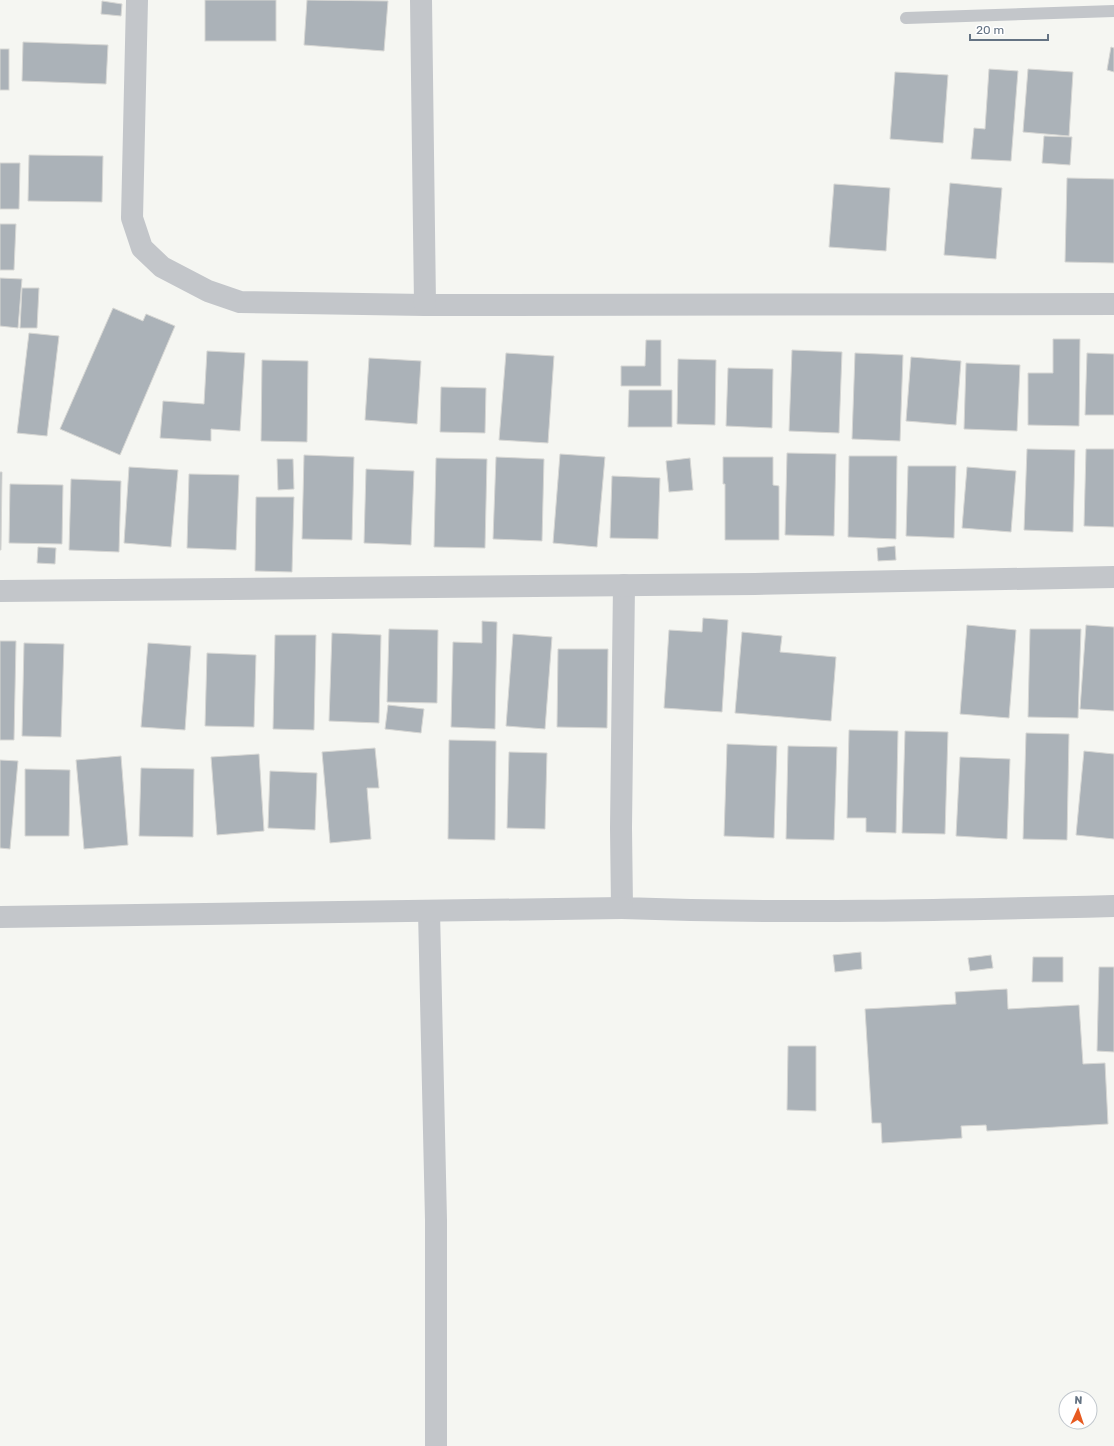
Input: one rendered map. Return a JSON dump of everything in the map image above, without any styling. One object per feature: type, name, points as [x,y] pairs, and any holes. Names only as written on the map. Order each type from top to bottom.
[{"type":"street","points":[[137,0],[132,218],[142,248],[162,266],[208,291],[240,302],[425,305],[1114,304]]},
{"type":"street","points":[[421,0],[425,305]]},
{"type":"street","points":[[0,591],[624,585],[1114,577]]},
{"type":"street","points":[[622,908],[621,828],[624,585]]},
{"type":"street","points":[[0,917],[429,912],[622,908],[812,912],[933,911],[1114,906]]},
{"type":"street","points":[[429,912],[435,1204],[436,1446]]},
{"type":"lane","points":[[906,18],[1114,11]]},
{"type":"building","points":[[205,0],[276,0],[276,41],[205,41]]},
{"type":"building","points":[[307,0],[388,1],[384,51],[304,45]]},
{"type":"building","points":[[102,1],[122,4],[121,16],[101,14]]},
{"type":"building","points":[[23,42],[108,45],[106,84],[22,81]]},
{"type":"building","points":[[1111,47],[1114,48],[1114,72],[1107,70]]},
{"type":"building","points":[[0,49],[9,49],[9,90],[0,90]]},
{"type":"building","points":[[989,69],[1018,71],[1011,161],[971,159],[974,128],[985,129]]},
{"type":"building","points":[[1028,69],[1073,72],[1069,136],[1023,132]]},
{"type":"building","points":[[895,72],[948,75],[943,143],[890,139]]},
{"type":"building","points":[[1044,136],[1072,137],[1070,165],[1042,163]]},
{"type":"building","points":[[29,155],[103,156],[102,202],[28,201]]},
{"type":"building","points":[[0,163],[20,163],[19,209],[0,209]]},
{"type":"building","points":[[1067,178],[1114,179],[1114,263],[1065,262]]},
{"type":"building","points":[[950,183],[1002,188],[996,259],[944,255]]},
{"type":"building","points":[[834,184],[890,188],[886,251],[829,247]]},
{"type":"building","points":[[0,224],[16,224],[14,270],[0,270]]},
{"type":"building","points":[[0,278],[22,279],[18,328],[0,326]]},
{"type":"building","points":[[22,288],[39,288],[37,328],[20,328]]},
{"type":"building","points":[[113,308],[143,321],[146,314],[175,326],[120,455],[60,429]]},
{"type":"building","points":[[29,333],[59,336],[47,436],[17,433]]},
{"type":"building","points":[[1053,339],[1080,339],[1079,426],[1028,425],[1028,373],[1053,373]]},
{"type":"building","points":[[646,340],[661,340],[661,386],[621,386],[621,366],[645,366]]},
{"type":"building","points":[[792,350],[842,352],[839,433],[789,431]]},
{"type":"building","points":[[207,351],[245,353],[240,431],[211,429],[211,441],[160,438],[163,401],[204,404]]},
{"type":"building","points":[[506,353],[554,356],[548,443],[499,440]]},
{"type":"building","points":[[855,353],[903,355],[900,441],[852,439]]},
{"type":"building","points":[[1087,353],[1114,354],[1114,415],[1085,415]]},
{"type":"building","points":[[911,357],[961,361],[956,425],[906,421]]},
{"type":"building","points":[[369,358],[421,361],[417,424],[365,420]]},
{"type":"building","points":[[678,359],[716,360],[715,425],[677,424]]},
{"type":"building","points":[[262,360],[308,361],[307,442],[261,441]]},
{"type":"building","points":[[966,363],[1020,365],[1017,431],[964,429]]},
{"type":"building","points":[[728,368],[773,369],[772,428],[726,426]]},
{"type":"building","points":[[441,387],[486,388],[485,433],[440,432]]},
{"type":"building","points":[[629,390],[672,390],[672,427],[628,427]]},
{"type":"building","points":[[1027,449],[1075,450],[1073,532],[1024,530]]},
{"type":"building","points":[[1086,449],[1114,449],[1114,527],[1084,526]]},
{"type":"building","points":[[787,453],[836,454],[834,536],[785,535]]},
{"type":"building","points":[[560,454],[605,457],[597,547],[553,543]]},
{"type":"building","points":[[304,455],[354,457],[352,540],[302,539]]},
{"type":"building","points":[[849,456],[897,456],[896,539],[848,537]]},
{"type":"building","points":[[496,457],[544,459],[542,541],[493,539]]},
{"type":"building","points":[[723,457],[773,457],[773,485],[779,486],[779,540],[725,540],[725,484],[723,484]]},
{"type":"building","points":[[436,458],[487,459],[485,548],[434,547]]},
{"type":"building","points":[[690,458],[693,490],[669,492],[666,461]]},
{"type":"building","points":[[277,459],[293,459],[294,489],[278,490]]},
{"type":"building","points":[[908,466],[956,466],[954,538],[906,536]]},
{"type":"building","points":[[129,467],[178,470],[171,547],[124,543]]},
{"type":"building","points":[[967,467],[1016,471],[1011,532],[962,528]]},
{"type":"building","points":[[366,469],[414,471],[411,545],[364,543]]},
{"type":"building","points":[[0,472],[2,472],[1,550],[0,550]]},
{"type":"building","points":[[189,474],[239,475],[236,550],[187,548]]},
{"type":"building","points":[[612,476],[660,478],[658,539],[610,538]]},
{"type":"building","points":[[71,479],[121,481],[119,552],[69,550]]},
{"type":"building","points":[[10,484],[63,485],[62,544],[9,543]]},
{"type":"building","points":[[256,497],[294,497],[292,572],[255,571]]},
{"type":"building","points":[[895,546],[896,560],[878,561],[877,548]]},
{"type":"building","points":[[38,547],[56,548],[55,564],[37,563]]},
{"type":"building","points":[[703,618],[728,620],[722,712],[664,708],[669,630],[702,632]]},
{"type":"building","points":[[482,621],[497,622],[495,729],[451,727],[453,642],[482,643]]},
{"type":"building","points":[[967,625],[1016,630],[1009,718],[960,714]]},
{"type":"building","points":[[1086,625],[1114,627],[1114,711],[1080,709]]},
{"type":"building","points":[[389,629],[438,630],[437,703],[387,702]]},
{"type":"building","points":[[1030,629],[1081,629],[1078,718],[1028,717]]},
{"type":"building","points":[[742,632],[782,636],[780,652],[836,657],[831,721],[735,713]]},
{"type":"building","points":[[332,633],[381,635],[379,723],[329,721]]},
{"type":"building","points":[[513,634],[552,637],[545,729],[506,726]]},
{"type":"building","points":[[275,635],[316,635],[314,730],[273,729]]},
{"type":"building","points":[[0,641],[16,641],[14,740],[0,740]]},
{"type":"building","points":[[24,643],[64,644],[61,737],[22,736]]},
{"type":"building","points":[[148,643],[191,646],[185,730],[141,727]]},
{"type":"building","points":[[558,649],[608,649],[607,728],[557,727]]},
{"type":"building","points":[[207,653],[256,655],[254,727],[205,726]]},
{"type":"building","points":[[388,705],[424,709],[421,733],[385,729]]},
{"type":"building","points":[[849,730],[898,731],[896,833],[866,832],[866,818],[847,818]]},
{"type":"building","points":[[905,731],[948,732],[945,834],[902,833]]},
{"type":"building","points":[[1026,733],[1069,734],[1067,840],[1023,839]]},
{"type":"building","points":[[449,740],[496,741],[495,840],[448,839]]},
{"type":"building","points":[[727,744],[777,746],[774,838],[724,836]]},
{"type":"building","points":[[788,746],[837,747],[834,840],[786,839]]},
{"type":"building","points":[[375,748],[379,788],[367,788],[371,839],[330,843],[322,752]]},
{"type":"building","points":[[1084,751],[1114,754],[1114,839],[1076,835]]},
{"type":"building","points":[[509,752],[547,753],[545,829],[507,828]]},
{"type":"building","points":[[259,754],[264,831],[217,835],[211,757]]},
{"type":"building","points":[[121,756],[128,845],[84,849],[76,760]]},
{"type":"building","points":[[960,757],[1010,759],[1007,839],[956,836]]},
{"type":"building","points":[[0,760],[18,761],[10,849],[0,848]]},
{"type":"building","points":[[141,768],[194,769],[193,837],[139,836]]},
{"type":"building","points":[[25,769],[70,770],[69,836],[25,836]]},
{"type":"building","points":[[270,771],[317,773],[315,830],[268,828]]},
{"type":"building","points":[[861,952],[862,969],[835,972],[833,955]]},
{"type":"building","points":[[991,955],[993,968],[970,971],[968,958]]},
{"type":"building","points":[[1033,957],[1063,957],[1063,982],[1032,982]]},
{"type":"building","points":[[1099,967],[1114,967],[1114,1052],[1097,1051]]},
{"type":"building","points":[[1007,989],[1008,1009],[1079,1005],[1083,1064],[1105,1063],[1108,1124],[987,1131],[986,1125],[961,1126],[962,1138],[882,1143],[881,1123],[872,1123],[865,1009],[956,1004],[955,992]]},
{"type":"building","points":[[788,1046],[816,1046],[816,1111],[787,1110]]}]
